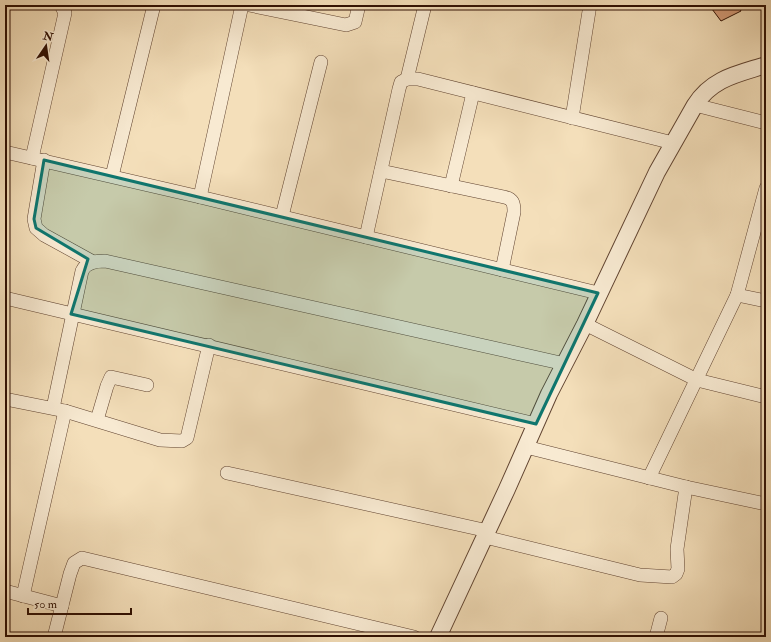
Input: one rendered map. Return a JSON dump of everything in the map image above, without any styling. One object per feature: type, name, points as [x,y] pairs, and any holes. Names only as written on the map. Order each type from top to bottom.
[{"type":"street","points":[[61,5],[65,13],[38,159],[34,219],[36,228],[44,235],[93,262]]},
{"type":"street","points":[[112,176],[154,5]]},
{"type":"street","points":[[200,197],[242,5]]},
{"type":"street","points":[[249,5],[293,9],[350,25],[356,20],[359,5]]},
{"type":"street","points":[[407,79],[426,5]]},
{"type":"street","points":[[572,118],[590,5]]},
{"type":"street","points":[[282,216],[321,62]]},
{"type":"street","points":[[438,637],[536,424],[585,324],[598,293],[657,172],[673,143],[701,95],[716,83],[766,65]]},
{"type":"street","points":[[366,237],[401,82],[407,79],[418,79],[673,143]]},
{"type":"street","points":[[451,186],[473,93]]},
{"type":"street","points":[[695,105],[766,123]]},
{"type":"street","points":[[5,152],[282,216],[598,293]]},
{"type":"street","points":[[381,171],[504,197],[512,201],[514,205],[514,212],[502,270]]},
{"type":"street","points":[[649,478],[737,295],[766,188]]},
{"type":"street","points":[[24,596],[59,410],[72,314],[82,271],[84,267],[93,262],[105,260],[565,364]]},
{"type":"street","points":[[737,295],[766,301]]},
{"type":"street","points":[[5,298],[209,345],[536,424]]},
{"type":"street","points":[[585,324],[697,380],[766,397]]},
{"type":"street","points":[[5,399],[59,410],[97,420],[160,440],[182,441],[186,438],[188,432],[209,345]]},
{"type":"street","points":[[97,420],[111,377],[147,385]]},
{"type":"street","points":[[526,446],[649,478],[766,504]]},
{"type":"street","points":[[227,473],[486,534],[640,575],[672,577],[676,574],[678,569],[677,549],[686,486]]},
{"type":"street","points":[[54,637],[72,568],[77,560],[82,558],[414,637]]},
{"type":"street","points":[[5,591],[62,606]]},
{"type":"street","points":[[656,637],[661,618]]},
{"type":"highlighted area","points":[[44,160],[598,293],[536,424],[71,314],[88,259],[36,228],[34,219]]},
{"type":"building","points":[[709,5],[738,5],[741,11],[721,21]]}]
